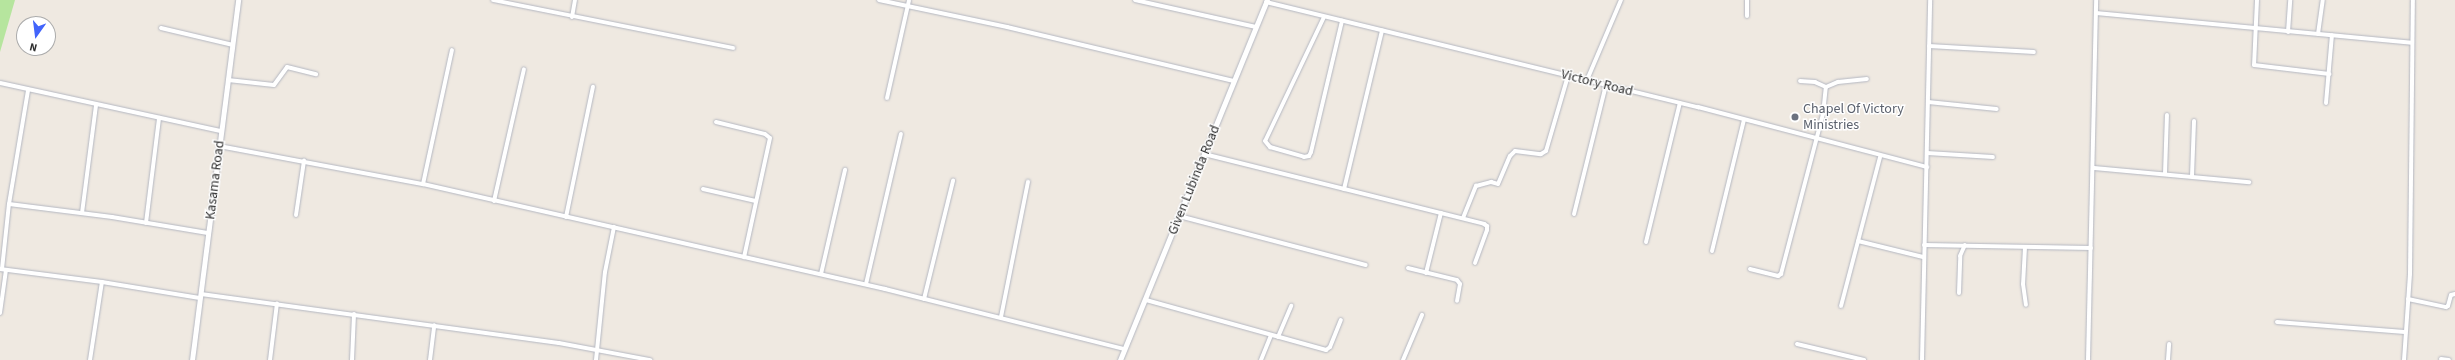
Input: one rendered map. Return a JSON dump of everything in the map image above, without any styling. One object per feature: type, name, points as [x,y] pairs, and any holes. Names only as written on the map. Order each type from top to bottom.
[{"type":"street","name":"Kasama Road","points":[[192,360],[238,0]]},
{"type":"street","points":[[492,0],[660,32],[733,48]]},
{"type":"street","points":[[572,16],[575,0]]},
{"type":"street","points":[[879,0],[1007,27],[1234,81]]},
{"type":"street","points":[[887,98],[909,0]]},
{"type":"street","points":[[1135,0],[1256,28]]},
{"type":"street","points":[[1587,80],[1621,0]]},
{"type":"street","points":[[1747,0],[1747,16]]},
{"type":"street","points":[[1922,360],[1923,257],[1927,167],[1930,0]]},
{"type":"street","points":[[2088,360],[2094,168],[2096,0]]},
{"type":"street","points":[[2257,0],[2254,65],[2329,74]]},
{"type":"street","points":[[2288,32],[2290,0]]},
{"type":"street","points":[[2318,34],[2323,0]]},
{"type":"street","points":[[2404,360],[2408,299],[2413,0]]},
{"type":"street","name":"Given Lubinda Road","points":[[1120,360],[1146,300],[1267,1]]},
{"type":"street","name":"Victory Road","points":[[1267,1],[1324,17],[1680,103],[1880,157],[1927,167]]},
{"type":"street","points":[[2096,13],[2412,43]]},
{"type":"street","points":[[1324,17],[1265,141],[1270,147],[1304,157],[1309,156],[1311,152],[1342,21]]},
{"type":"street","points":[[160,28],[233,45]]},
{"type":"street","points":[[1344,189],[1382,31]]},
{"type":"street","points":[[2326,103],[2332,35]]},
{"type":"street","points":[[1929,46],[2034,52]]},
{"type":"street","points":[[423,184],[452,50]]},
{"type":"street","points":[[228,80],[274,85],[287,68],[316,74]]},
{"type":"street","points":[[494,201],[524,69]]},
{"type":"street","points":[[1463,218],[1476,186],[1491,182],[1498,184],[1510,156],[1515,151],[1541,154],[1546,151],[1568,76]]},
{"type":"street","points":[[1800,81],[1815,82],[1826,87],[1838,82],[1867,80]]},
{"type":"street","points":[[0,83],[221,131]]},
{"type":"street","points":[[1574,214],[1606,85]]},
{"type":"street","points":[[566,217],[593,87]]},
{"type":"street","points":[[1750,269],[1778,276],[1781,274],[1823,114],[1826,87]]},
{"type":"street","points":[[0,313],[9,204],[28,90]]},
{"type":"street","points":[[1928,102],[1997,109]]},
{"type":"street","points":[[1646,242],[1680,103]]},
{"type":"street","points":[[82,213],[96,105]]},
{"type":"street","points":[[2165,174],[2166,114]]},
{"type":"street","points":[[146,222],[160,118]]},
{"type":"street","points":[[1712,250],[1744,120]]},
{"type":"street","points":[[2192,176],[2194,121]]},
{"type":"street","points":[[716,122],[764,134],[770,138],[744,256]]},
{"type":"street","points":[[866,284],[901,134]]},
{"type":"street","points":[[220,146],[423,184],[744,256],[1001,317],[1124,349]]},
{"type":"street","points":[[1927,153],[1993,157]]},
{"type":"street","points":[[1204,154],[1463,218],[1487,226],[1475,263]]},
{"type":"street","points":[[1841,306],[1880,157]]},
{"type":"street","points":[[296,215],[304,161]]},
{"type":"street","points":[[2094,168],[2249,182]]},
{"type":"street","points":[[821,274],[844,170]]},
{"type":"street","points":[[924,299],[953,181]]},
{"type":"street","points":[[1001,317],[1028,182]]},
{"type":"street","points":[[703,189],[756,201]]},
{"type":"street","points":[[9,204],[146,222],[208,233]]},
{"type":"street","points":[[1426,273],[1441,213]]},
{"type":"street","points":[[1179,216],[1366,265]]},
{"type":"street","points":[[596,360],[605,272],[614,228]]},
{"type":"street","points":[[1858,242],[1923,257]]},
{"type":"street","points":[[1924,245],[2091,248]]},
{"type":"street","points":[[1959,293],[1960,256],[1965,246]]},
{"type":"street","points":[[2025,247],[2023,284],[2026,305]]},
{"type":"street","points":[[1408,268],[1459,282],[1460,284],[1457,301]]},
{"type":"street","points":[[3,269],[200,296],[277,303],[434,325],[597,350],[650,360]]},
{"type":"street","points":[[90,360],[102,282]]},
{"type":"street","points":[[2408,299],[2446,307],[2448,306],[2451,295],[2455,294]]},
{"type":"street","points":[[1146,300],[1326,350],[1330,347],[1341,320]]},
{"type":"street","points":[[270,360],[277,303]]},
{"type":"street","points":[[1278,337],[1291,306]]},
{"type":"street","points":[[352,360],[354,314]]},
{"type":"street","points":[[1403,360],[1422,315]]},
{"type":"street","points":[[2277,322],[2405,332]]},
{"type":"street","points":[[430,360],[434,325]]},
{"type":"street","points":[[1261,360],[1271,335]]},
{"type":"street","points":[[1797,344],[1864,360]]},
{"type":"street","points":[[2168,360],[2169,344]]},
{"type":"street","points":[[2441,359],[2449,360]]},
{"type":"green space","points":[[0,0],[15,0],[0,52]]},
{"type":"place","name":"Chapel Of Victory Ministries","points":[[1795,117]]}]
